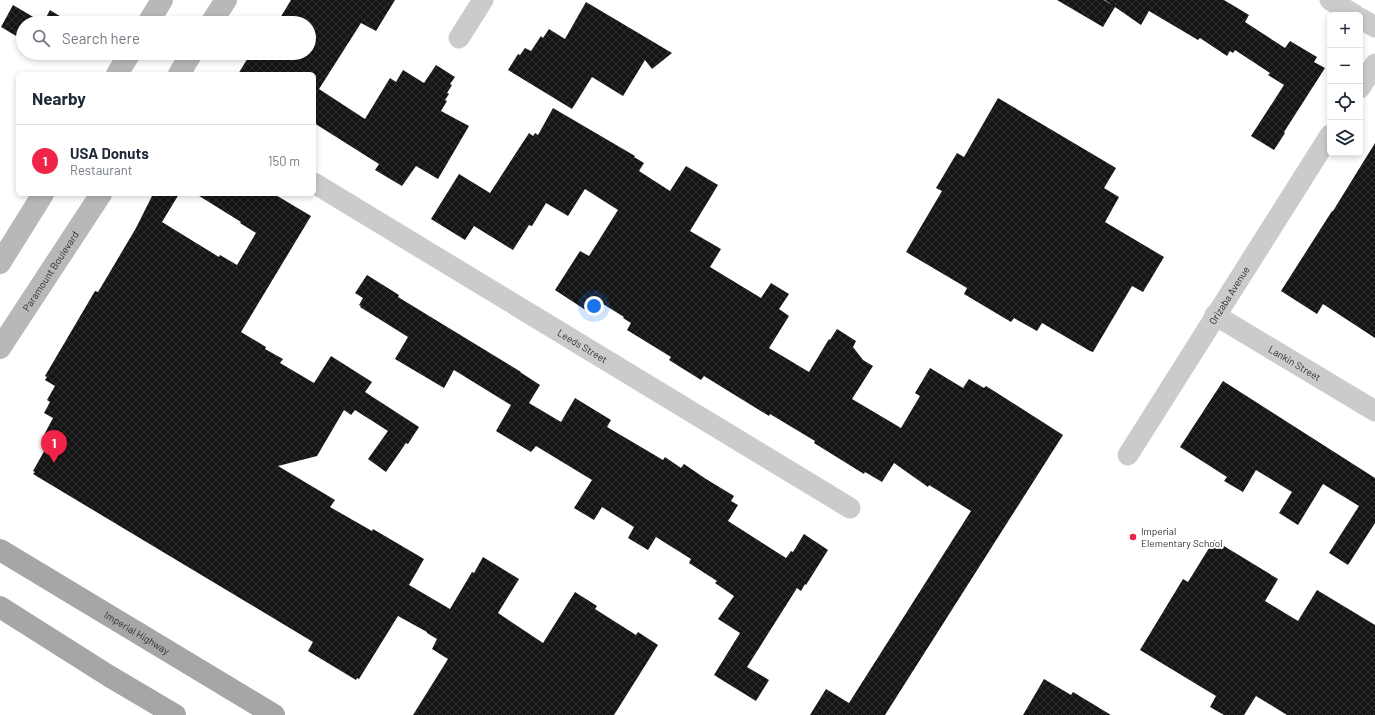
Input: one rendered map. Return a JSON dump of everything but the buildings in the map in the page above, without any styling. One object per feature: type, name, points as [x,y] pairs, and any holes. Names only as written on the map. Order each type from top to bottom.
[{"type":"main road","points":[[152,16],[162,0]]},
{"type":"main road","points":[[216,16],[226,0]]},
{"type":"main road","points":[[180,72],[188,60]]},
{"type":"main road","points":[[0,264],[42,196]]},
{"type":"main road","name":"Paramount Boulevard","points":[[0,348],[100,196]]},
{"type":"main road","name":"Imperial Highway","points":[[0,550],[274,715]]},
{"type":"main road","points":[[0,607],[109,676],[175,715]]},
{"type":"street","points":[[458,38],[483,0]]},
{"type":"street","points":[[1330,0],[1350,12]]},
{"type":"street","points":[[1363,20],[1375,27]]},
{"type":"street","points":[[1362,84],[1375,64]]},
{"type":"street","name":"Orizaba Avenue","points":[[1128,455],[1327,140]]},
{"type":"street","name":"Leeds Street","points":[[316,185],[850,508]]},
{"type":"street","name":"Lankin Street","points":[[1215,315],[1375,411]]},
{"type":"place","name":"USA Donuts","points":[[54,463]]},
{"type":"place","name":"Imperial Elementary School","points":[[1133,537]]}]
